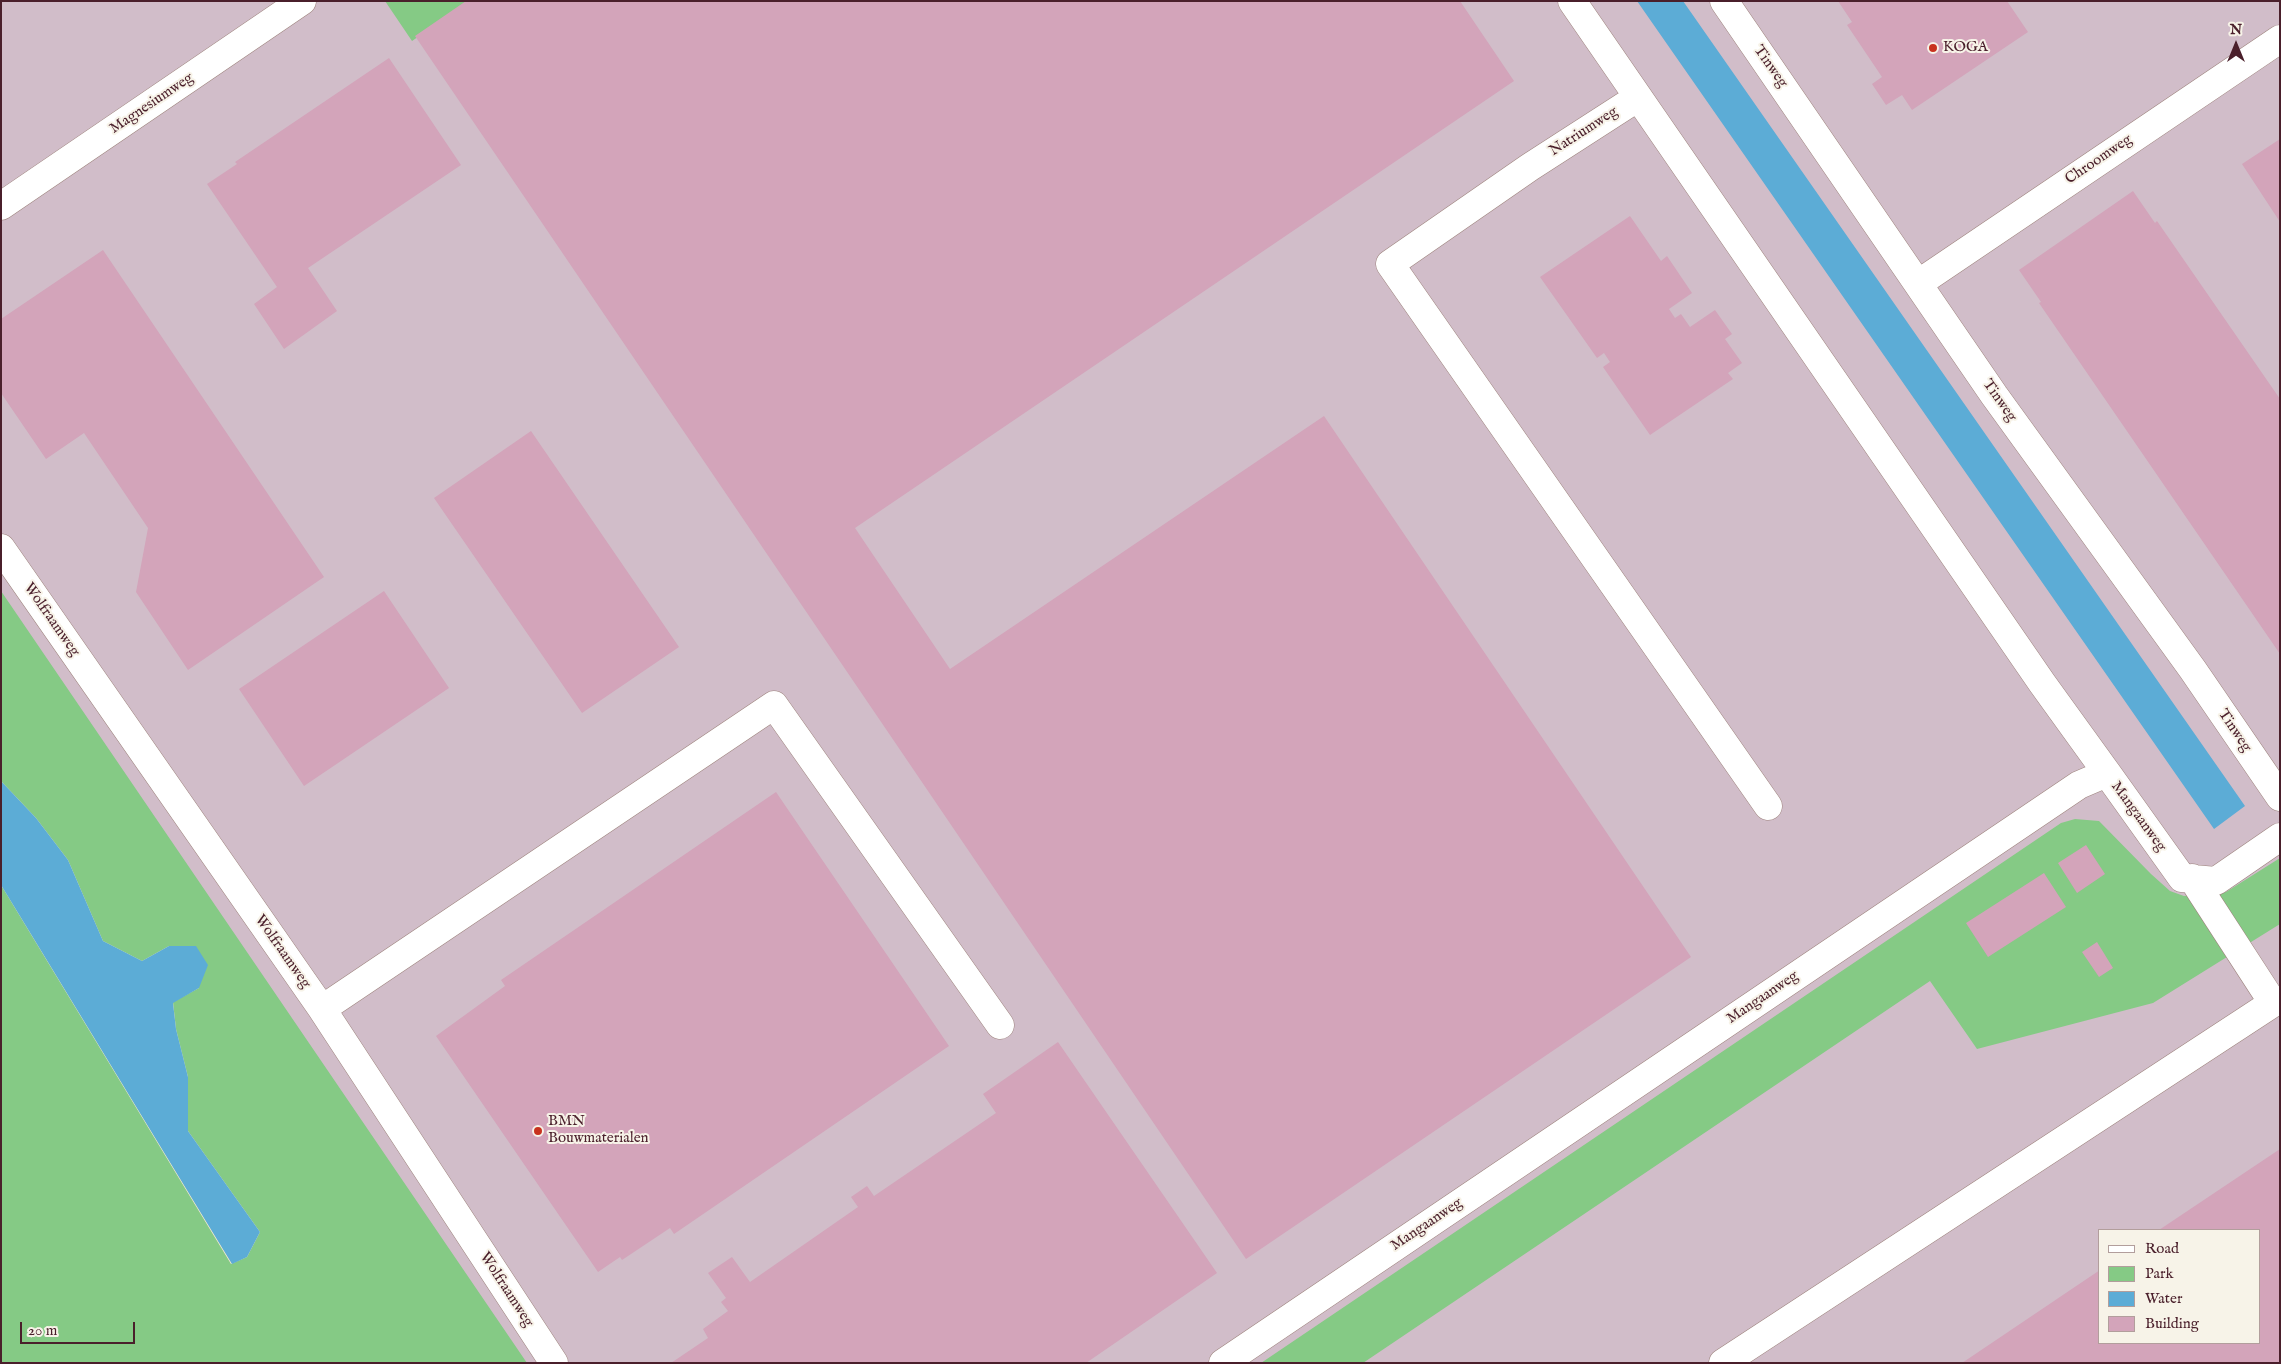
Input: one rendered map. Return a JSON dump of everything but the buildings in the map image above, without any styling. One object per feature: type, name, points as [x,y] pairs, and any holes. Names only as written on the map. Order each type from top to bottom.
[{"type":"street","name":"Magnesiumweg","points":[[1,206],[302,1]]},
{"type":"street","points":[[1572,1],[1637,98],[2042,683],[2107,773]]},
{"type":"street","name":"Tinweg","points":[[1724,1],[1994,395],[2193,670],[2280,797]]},
{"type":"street","name":"Chroomweg","points":[[1919,283],[2280,39]]},
{"type":"street","name":"Natriumweg","points":[[1637,98],[1530,167],[1390,264],[1768,806]]},
{"type":"street","name":"Wolfraamweg","points":[[1,548],[322,1009],[554,1363]]},
{"type":"street","points":[[322,1009],[398,956],[774,705],[1000,1026]]},
{"type":"street","name":"Mangaanweg","points":[[1223,1363],[2079,785],[2107,773],[2182,878],[2216,881],[2280,837]]},
{"type":"street","points":[[1723,1363],[2273,1003],[2192,878]]},
{"type":"shaded area","points":[[1,1],[2280,1],[2280,1363],[494,1363],[1,617]]},
{"type":"green space","points":[[385,1],[470,1],[412,41]]},
{"type":"green space","points":[[1,591],[527,1363],[1,1363],[1,885],[231,1264],[247,1257],[260,1232],[188,1131],[188,1077],[176,1029],[173,1002],[199,988],[169,946],[142,961],[103,941],[68,860],[36,818],[1,781]]},
{"type":"green space","points":[[2075,819],[2099,821],[2170,891],[2184,896],[2226,892],[2280,858],[2280,924],[2153,1003],[1977,1049],[1930,981],[1363,1363],[1261,1363],[2061,823]]},
{"type":"water","points":[[1637,1],[1683,1],[2245,806],[2214,829]]},
{"type":"water","points":[[1,781],[36,818],[68,860],[103,941],[142,961],[169,946],[196,946],[208,965],[199,988],[173,1003],[176,1029],[188,1077],[188,1131],[260,1232],[247,1257],[232,1264],[1,885]]},
{"type":"place","name":"KOGA","points":[[1933,48]]},
{"type":"place","name":"BMN Bouwmaterialen","points":[[538,1131]]}]
